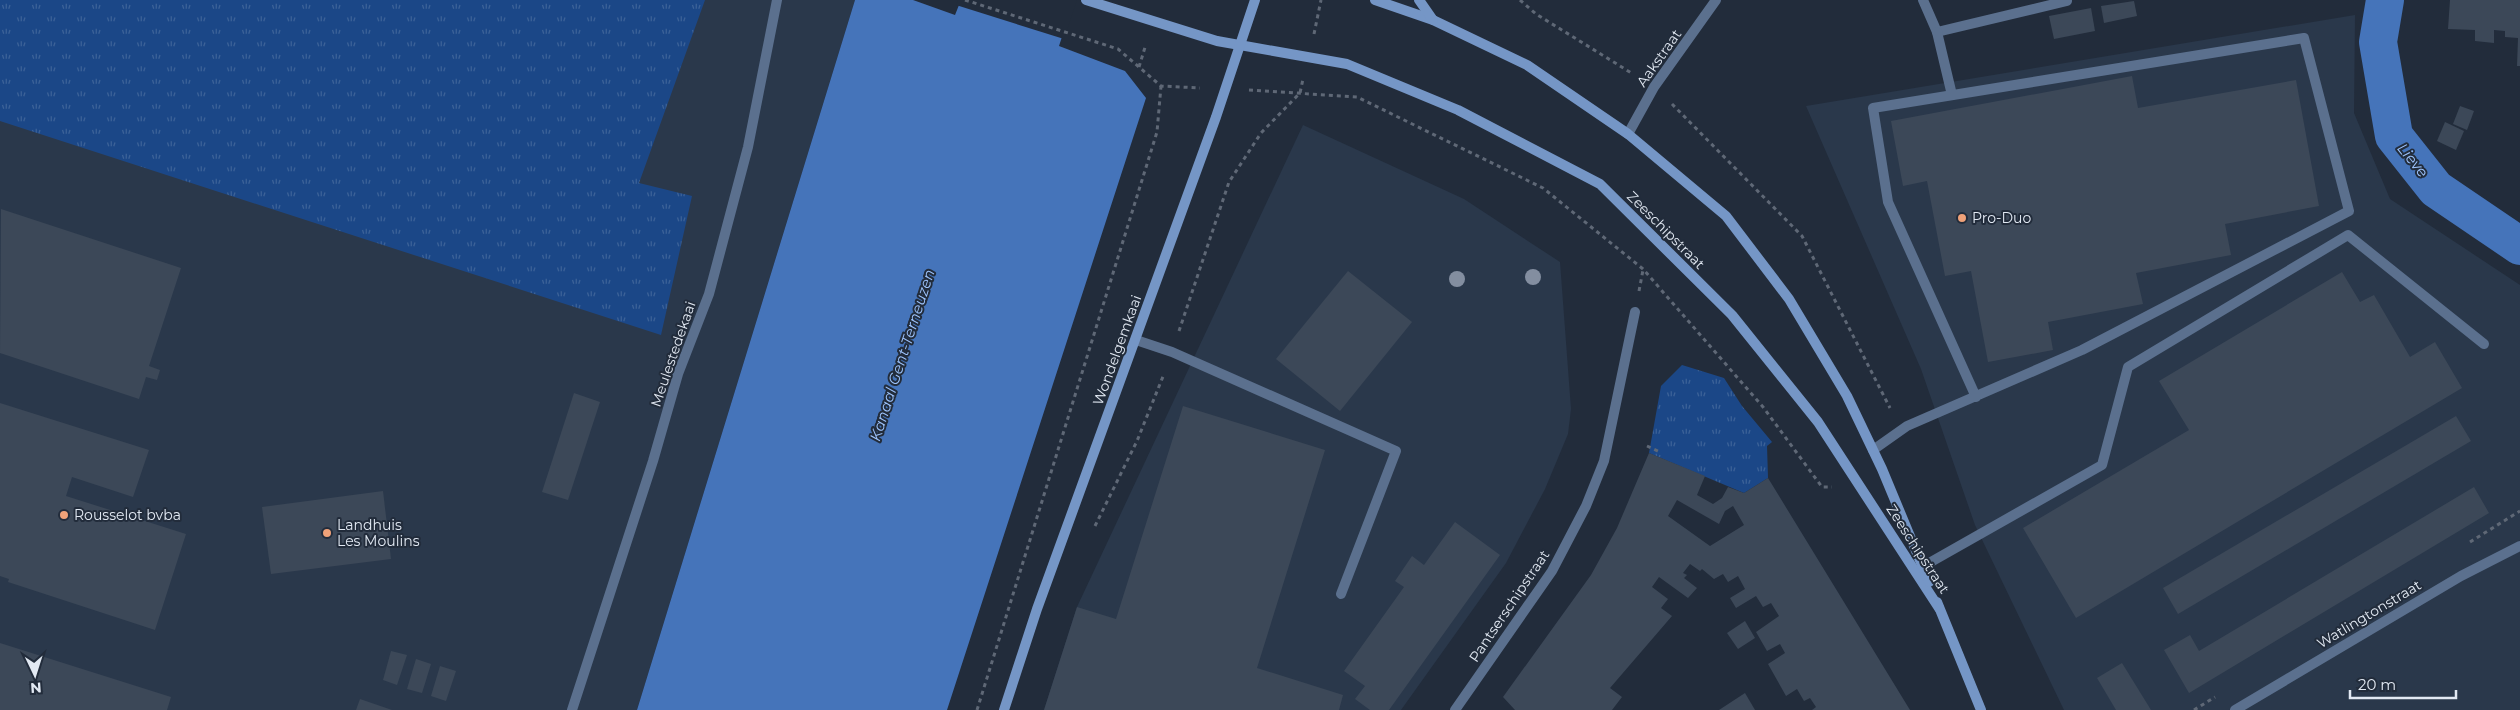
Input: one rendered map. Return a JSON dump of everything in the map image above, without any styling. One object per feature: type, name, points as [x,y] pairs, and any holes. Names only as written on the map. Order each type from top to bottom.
[{"type":"main road","name":"Zeeschipstraat","points":[[1086,0],[1217,41],[1347,64],[1458,110],[1600,184],[1732,315],[1818,422],[1939,608]]},
{"type":"main road","name":"Wondelgemkaai","points":[[1004,710],[1037,609],[1242,46],[1255,0]]},
{"type":"main road","name":"Zeeschipstraat","points":[[1375,0],[1433,20],[1527,65],[1628,134],[1726,216],[1789,299],[1846,396],[1873,450],[1981,710]]},
{"type":"main road","name":"Zeeschipstraat","points":[[1419,0],[1433,20]]},
{"type":"street","name":"Meulestedekaai","points":[[572,710],[653,461],[678,374],[709,294],[748,147],[777,0]]},
{"type":"street","name":"Aakstraat","points":[[1628,134],[1654,86],[1716,0]]},
{"type":"street","points":[[1922,0],[1937,32],[1952,95]]},
{"type":"street","points":[[1937,32],[2067,1]]},
{"type":"street","points":[[1873,450],[1907,426],[2082,350],[2349,211],[2304,38],[1873,108],[1888,202],[1976,396]]},
{"type":"street","points":[[1922,566],[2102,464],[2128,367],[2348,235],[2484,344]]},
{"type":"street","name":"Pantserschipstraat","points":[[1455,710],[1552,571],[1586,506],[1604,461],[1635,312]]},
{"type":"street","points":[[1136,340],[1172,352],[1396,451],[1341,594]]},
{"type":"street","name":"Watlingtonstraat","points":[[2235,710],[2461,576],[2520,546]]},
{"type":"path","points":[[965,0],[1118,49],[1161,86],[1158,132],[977,710]]},
{"type":"path","points":[[1092,533],[1137,442],[1172,352],[1229,182],[1261,133],[1300,93],[1357,97],[1544,188],[1643,269],[1763,407],[1822,487],[1861,486]]},
{"type":"path","points":[[1647,446],[1660,452]]},
{"type":"shaded area","points":[[0,0],[855,0],[637,710],[0,710]]},
{"type":"shaded area","points":[[2355,15],[2354,113],[2390,199],[2520,285],[2520,710],[2064,710],[1975,525],[1921,369],[1806,106]]},
{"type":"shaded area","points":[[1303,125],[1464,199],[1560,262],[1571,409],[1568,434],[1545,489],[1506,563],[1401,710],[1044,710],[1077,607]]},
{"type":"green space","points":[[0,0],[705,0],[639,183],[692,196],[661,335],[0,121]]},
{"type":"green space","points":[[1682,365],[1724,378],[1742,406],[1772,442],[1767,446],[1768,478],[1744,493],[1649,453],[1661,386]]},
{"type":"water","name":"Kanaal Gent-Terneuzen","points":[[855,0],[913,0],[955,15],[961,0],[1074,0],[1059,46],[1125,71],[1146,98],[947,710],[637,710]]},
{"type":"pier","points":[[958,0],[1077,0],[1064,39],[956,5]]},
{"type":"building","points":[[2450,0],[2520,0],[2520,66],[2517,66],[2518,38],[2505,37],[2505,31],[2494,30],[2494,43],[2475,41],[2475,30],[2448,29]]},
{"type":"building","points":[[2134,1],[2137,16],[2104,23],[2101,6]]},
{"type":"building","points":[[2091,8],[2095,31],[2054,39],[2049,16]]},
{"type":"building","points":[[2132,76],[2138,108],[2296,80],[2319,206],[2225,224],[2231,255],[2136,273],[2143,304],[2048,322],[2053,350],[1988,362],[1971,271],[1945,276],[1927,181],[1903,186],[1891,121]]},
{"type":"building","points":[[2460,106],[2474,111],[2467,130],[2453,124]]},
{"type":"building","points":[[2445,122],[2464,131],[2456,150],[2437,141]]},
{"type":"building","points":[[1,209],[181,268],[149,366],[160,370],[157,380],[146,377],[139,399],[0,353]]},
{"type":"building","points":[[1348,271],[1412,322],[1340,411],[1276,359]]},
{"type":"building","points":[[2342,272],[2360,302],[2374,295],[2410,357],[2435,342],[2462,388],[2076,618],[2023,528],[2189,430],[2159,381]]},
{"type":"building","points":[[574,393],[600,402],[568,500],[542,492]]},
{"type":"building","name":"Rousselot bvba","points":[[0,403],[149,450],[133,497],[72,477],[66,496],[186,534],[155,630],[8,582],[9,579],[0,576]]},
{"type":"building","points":[[1183,406],[1325,450],[1257,668],[1343,695],[1339,710],[1044,710],[1077,607],[1116,619]]},
{"type":"building","points":[[2456,416],[2471,441],[2178,614],[2163,588]]},
{"type":"building","points":[[1649,453],[1705,476],[1697,495],[1713,504],[1722,498],[1728,487],[1744,493],[1768,478],[1910,710],[1812,710],[1816,707],[1810,698],[1804,701],[1797,689],[1786,696],[1768,664],[1785,653],[1780,644],[1767,651],[1756,632],[1779,616],[1771,603],[1763,607],[1756,596],[1736,608],[1730,598],[1745,589],[1738,576],[1728,582],[1723,574],[1714,579],[1702,569],[1700,571],[1690,564],[1683,573],[1687,575],[1684,578],[1697,588],[1688,598],[1659,577],[1652,587],[1668,599],[1661,608],[1672,616],[1610,688],[1622,697],[1612,710],[1515,710],[1503,697],[1591,575],[1617,528]],"holes":[[[1677,500],[1719,524],[1725,511],[1733,506],[1744,525],[1710,546],[1668,516]]]},
{"type":"building","points":[[2474,487],[2489,513],[2189,693],[2164,650],[2190,635],[2199,651]]},
{"type":"building","name":"Landhuis Les Moulins","points":[[383,491],[391,559],[271,574],[262,507]]},
{"type":"building","points":[[1455,522],[1500,555],[1389,710],[1370,710],[1355,699],[1365,686],[1344,671],[1404,587],[1395,581],[1412,556],[1424,565]]},
{"type":"building","points":[[1745,621],[1755,638],[1738,649],[1727,633]]},
{"type":"building","points":[[0,643],[171,697],[167,710],[0,710]]},
{"type":"building","points":[[391,651],[407,655],[397,685],[383,680]]},
{"type":"building","points":[[416,659],[431,664],[422,693],[407,689]]},
{"type":"building","points":[[2122,663],[2151,710],[2116,710],[2097,678]]},
{"type":"building","points":[[440,666],[456,671],[446,701],[431,696]]},
{"type":"building","points":[[1745,693],[1755,710],[1719,710]]},
{"type":"building","points":[[360,699],[392,710],[356,710]]},
{"type":"waterway","name":"Lieve","points":[[2385,0],[2378,42],[2394,136],[2436,189],[2520,246]]},
{"type":"place","name":"Pro-Duo","points":[[1962,218]]},
{"type":"place","name":"Rousselot bvba","points":[[64,515]]},
{"type":"place","name":"Landhuis Les Moulins","points":[[327,533]]}]
